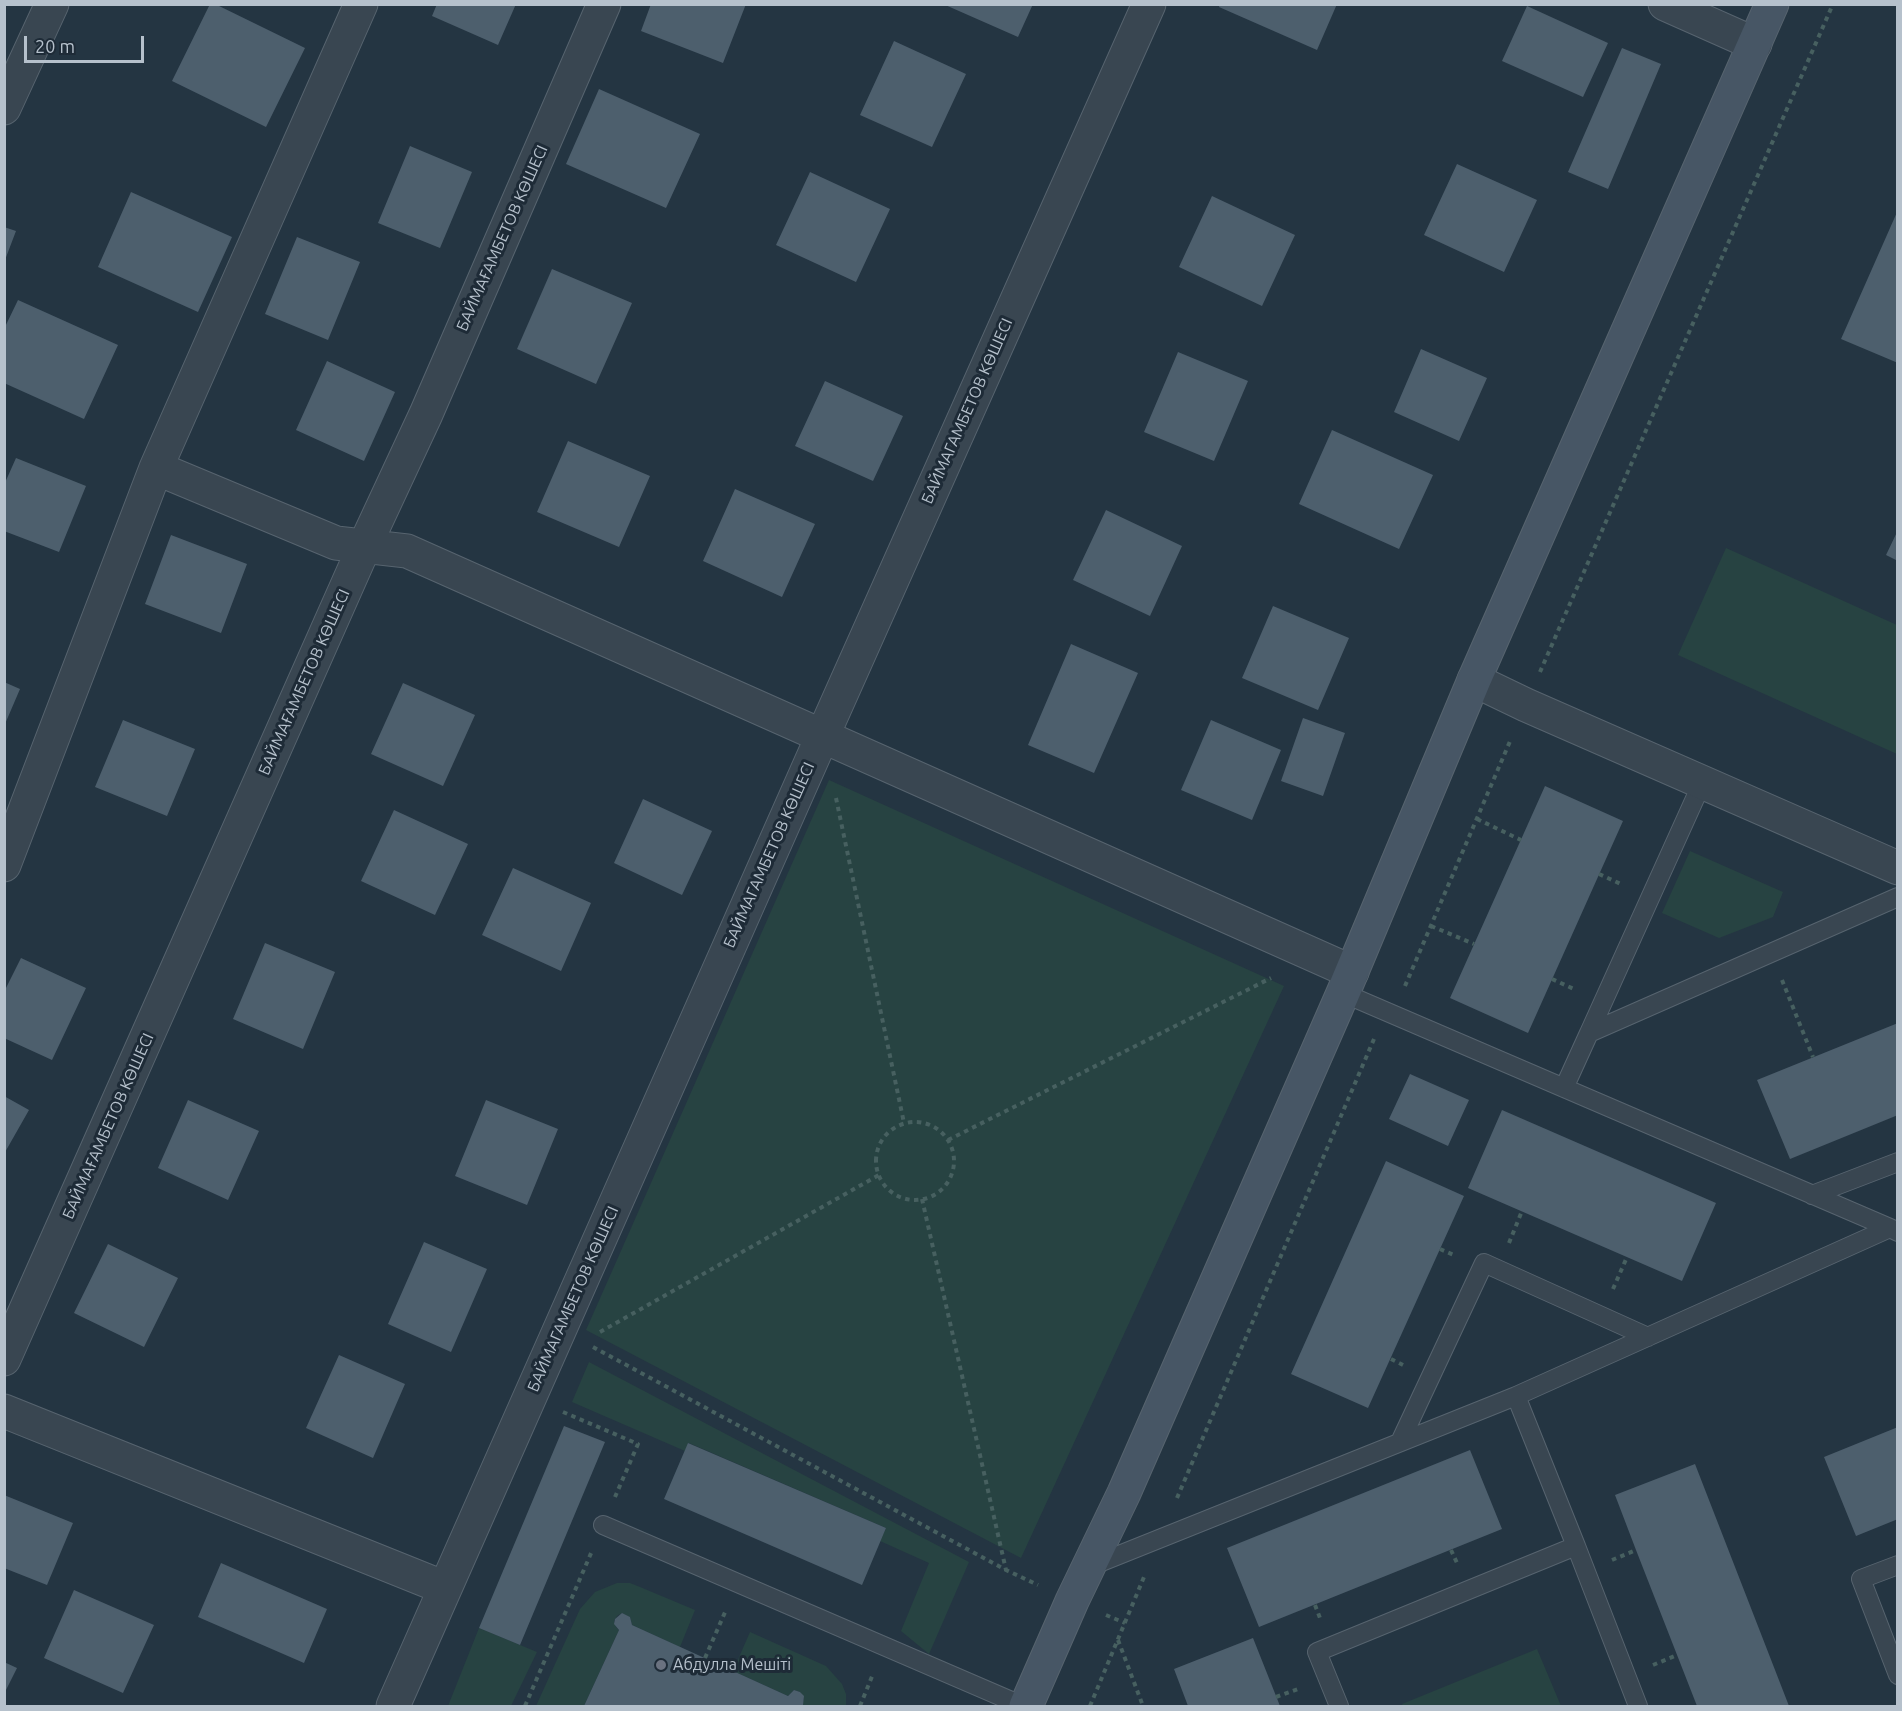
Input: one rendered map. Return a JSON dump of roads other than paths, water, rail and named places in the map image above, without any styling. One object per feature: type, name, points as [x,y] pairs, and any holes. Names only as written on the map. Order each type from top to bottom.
[{"type":"street","points":[[4,108],[52,4]]},
{"type":"street","points":[[4,865],[156,468],[361,4]]},
{"type":"street","name":"БАЙМАҒАМБЕТОВ КӨШЕСІ","points":[[4,1359],[365,545],[426,414],[604,4]]},
{"type":"street","name":"БАЙМАГАМБЕТОВ КӨШЕСІ","points":[[393,1707],[1149,4]]},
{"type":"street","points":[[1665,4],[1755,44]]},
{"type":"street","points":[[1024,1707],[1129,1482],[1348,983],[1474,680],[1772,4]]},
{"type":"street","points":[[156,468],[336,543],[407,551],[822,737],[1348,983]]},
{"type":"street","points":[[1474,680],[1701,783],[1898,868]]},
{"type":"street","points":[[4,1411],[445,1588]]},
{"type":"lane","points":[[1564,1088],[1701,783]]},
{"type":"lane","points":[[1589,1033],[1898,897]]},
{"type":"lane","points":[[1348,983],[1390,1012],[1894,1230]]},
{"type":"lane","points":[[1812,1195],[1898,1162]]},
{"type":"lane","points":[[1089,1567],[1516,1396],[1894,1230]]},
{"type":"lane","points":[[1400,1442],[1484,1263],[1648,1337]]},
{"type":"lane","points":[[1516,1396],[1638,1707]]},
{"type":"lane","points":[[603,1525],[1024,1707]]},
{"type":"lane","points":[[1339,1707],[1317,1652],[1576,1546]]},
{"type":"lane","points":[[1898,1565],[1861,1579],[1898,1675]]},
{"type":"place","name":"Абдулла Мешіті","points":[[661,1665]]}]
